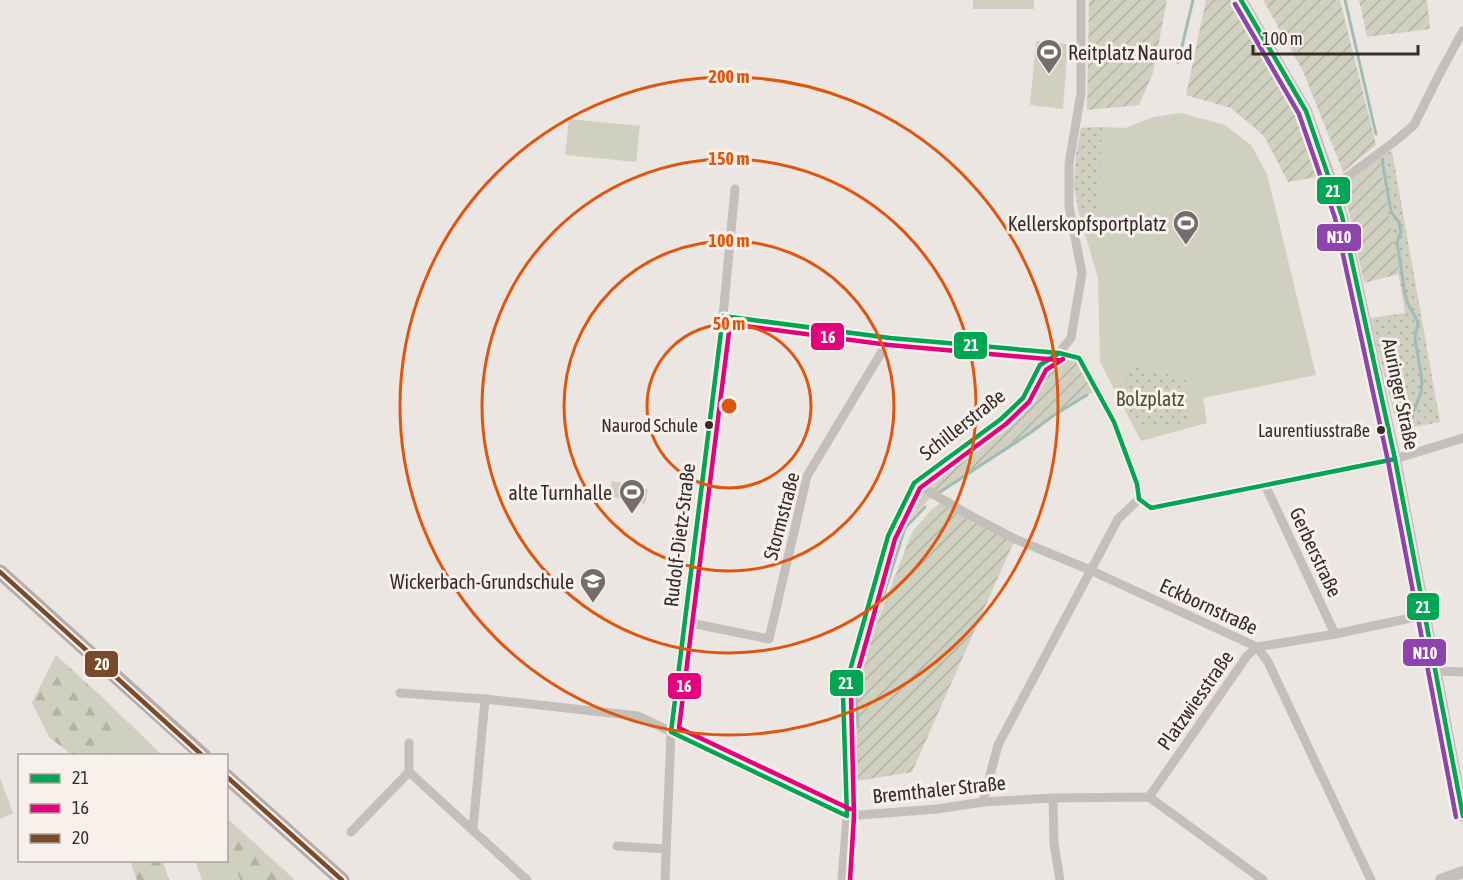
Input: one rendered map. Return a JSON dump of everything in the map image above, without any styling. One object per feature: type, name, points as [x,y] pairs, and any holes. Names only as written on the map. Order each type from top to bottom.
[{"type":"main road","points":[[0,572],[202,754]]},
{"type":"main road","points":[[228,778],[342,880]]},
{"type":"street","name":"Schillerstraße","points":[[842,880],[847,816],[843,695],[888,536],[914,483],[1001,419],[1023,398],[1040,365],[1059,353],[1071,338],[1082,273],[1069,206],[1069,164],[1081,93],[1082,0]]},
{"type":"street","name":"Auringer Straße","points":[[1241,0],[1306,111],[1341,216],[1395,459],[1463,816]]},
{"type":"street","points":[[1333,187],[1414,125],[1463,31]]},
{"type":"street","name":"Rudolf-Dietz-Straße","points":[[665,880],[671,732],[723,316],[735,189]]},
{"type":"street","points":[[723,316],[890,338],[1059,353],[1078,358],[1114,422],[1137,484],[1139,499],[1151,508],[1395,459],[1463,438]]},
{"type":"street","name":"Stormstraße","points":[[686,622],[769,639],[807,476],[890,338]]},
{"type":"street","name":"Eckbornstraße","points":[[914,483],[972,517],[1015,538],[1257,647],[1268,662],[1371,880]]},
{"type":"street","name":"Gerberstraße","points":[[1265,485],[1335,634]]},
{"type":"street","points":[[983,802],[998,745],[1118,519],[1139,499]]},
{"type":"street","name":"Platzwiesstraße","points":[[1149,797],[1247,656],[1257,647],[1335,634],[1425,615]]},
{"type":"street","points":[[1436,671],[1463,672]]},
{"type":"street","name":"Bremthaler Straße","points":[[400,693],[485,699],[638,716],[847,816],[937,809],[983,802],[1053,798],[1149,797]]},
{"type":"street","points":[[473,829],[485,699]]},
{"type":"street","points":[[351,832],[409,772],[409,743]]},
{"type":"street","points":[[409,772],[527,880]]},
{"type":"street","points":[[1149,797],[1263,880]]},
{"type":"street","points":[[1053,798],[1054,844],[1060,880]]},
{"type":"street","points":[[617,846],[666,849]]},
{"type":"street","points":[[1441,880],[1463,872]]},
{"type":"green space","points":[[973,0],[1034,0],[1034,9],[973,9]]},
{"type":"green space","points":[[1089,0],[1167,0],[1153,73],[1139,105],[1087,110]]},
{"type":"green space","points":[[1206,0],[1230,0],[1298,112],[1323,176],[1288,182],[1264,136],[1231,108],[1186,95]]},
{"type":"green space","points":[[1263,0],[1340,0],[1376,145],[1343,172],[1303,71]]},
{"type":"green space","points":[[1359,0],[1427,0],[1430,29],[1367,37]]},
{"type":"green space","name":"Reitplatz Naurod","points":[[1036,41],[1068,44],[1063,109],[1030,105]]},
{"type":"green space","name":"Kellerskopfsportplatz","points":[[1181,113],[1225,125],[1251,145],[1267,174],[1316,375],[1203,398],[1207,423],[1141,441],[1100,362],[1098,278],[1079,214],[1074,185],[1076,156],[1081,128],[1125,128],[1154,117]]},
{"type":"green space","points":[[569,119],[640,126],[636,162],[565,155]]},
{"type":"green space","points":[[1102,127],[1099,211],[1079,214],[1074,185],[1081,128]]},
{"type":"green space","points":[[1392,151],[1440,422],[1398,430],[1370,318],[1405,313],[1379,156]]},
{"type":"green space","points":[[1379,156],[1399,274],[1364,283],[1349,212],[1339,186]]},
{"type":"green space","points":[[1059,353],[1079,358],[1096,390],[1054,415],[938,494],[914,483],[1023,398],[1040,365]]},
{"type":"green space","name":"Bolzplatz","points":[[1128,366],[1185,378],[1191,421],[1170,426],[1133,423],[1122,400]]},
{"type":"green space","points":[[612,481],[648,489],[645,504],[608,496]]},
{"type":"green space","points":[[914,483],[932,496],[904,526],[862,662],[856,703],[858,727],[850,782],[843,695],[888,536]]},
{"type":"green space","points":[[943,501],[1015,539],[912,772],[850,782],[858,727],[856,703],[862,662],[912,532],[932,509]]},
{"type":"green space","points":[[56,655],[101,696],[121,754],[71,754],[49,737],[32,703]]},
{"type":"green space","points":[[101,696],[161,754],[121,754]]},
{"type":"green space","points":[[0,778],[13,813],[0,819]]},
{"type":"green space","points":[[228,819],[295,880],[240,880],[228,844]]},
{"type":"green space","points":[[228,844],[240,880],[202,880],[195,862],[228,862]]},
{"type":"green space","points":[[130,862],[163,862],[169,880],[137,880]]},
{"type":"waterway","points":[[1178,63],[1193,0]]},
{"type":"waterway","points":[[1345,0],[1376,134]]},
{"type":"waterway","points":[[1382,159],[1391,212],[1399,222],[1401,232],[1397,242],[1405,294],[1418,322],[1415,338],[1422,381],[1421,392],[1410,421]]},
{"type":"waterway","points":[[937,494],[1087,395]]},
{"type":"waterway","points":[[858,727],[856,703],[862,662],[905,528],[925,507]]},
{"type":"transit line","name":"21","points":[[1241,0],[1306,111],[1342,216],[1395,459],[1463,816]]},
{"type":"transit line","name":"N10","points":[[1235,4],[1299,114],[1335,218],[1388,461],[1456,817]]},
{"type":"transit line","name":"21","points":[[723,316],[890,338],[1059,353],[1040,365],[1023,398],[1001,419],[914,483],[888,536],[843,695],[847,816],[671,732],[723,316]]},
{"type":"transit line","name":"16","points":[[850,809],[679,728],[730,324],[889,345],[1058,360]]},
{"type":"transit line","name":"21","points":[[1059,353],[1079,358],[1114,422],[1137,484],[1139,499],[1151,508],[1395,459]]},
{"type":"transit line","name":"16","points":[[850,880],[854,816],[851,696],[895,539],[920,488],[1006,424],[1029,402],[1046,370],[1063,359]]},
{"type":"transit line","name":"20","points":[[0,572],[201,754]]},
{"type":"transit line","name":"20","points":[[228,778],[342,880]]},
{"type":"place","name":"Reitplatz Naurod","points":[[1049,75]]},
{"type":"place","name":"Kellerskopfsportplatz","points":[[1186,246]]},
{"type":"place","name":"Naurod Schule","points":[[709,425]]},
{"type":"place","name":"Laurentiusstraße","points":[[1381,430]]},
{"type":"place","name":"alte Turnhalle","points":[[632,515]]},
{"type":"place","name":"Wickerbach-Grundschule","points":[[593,604]]}]
